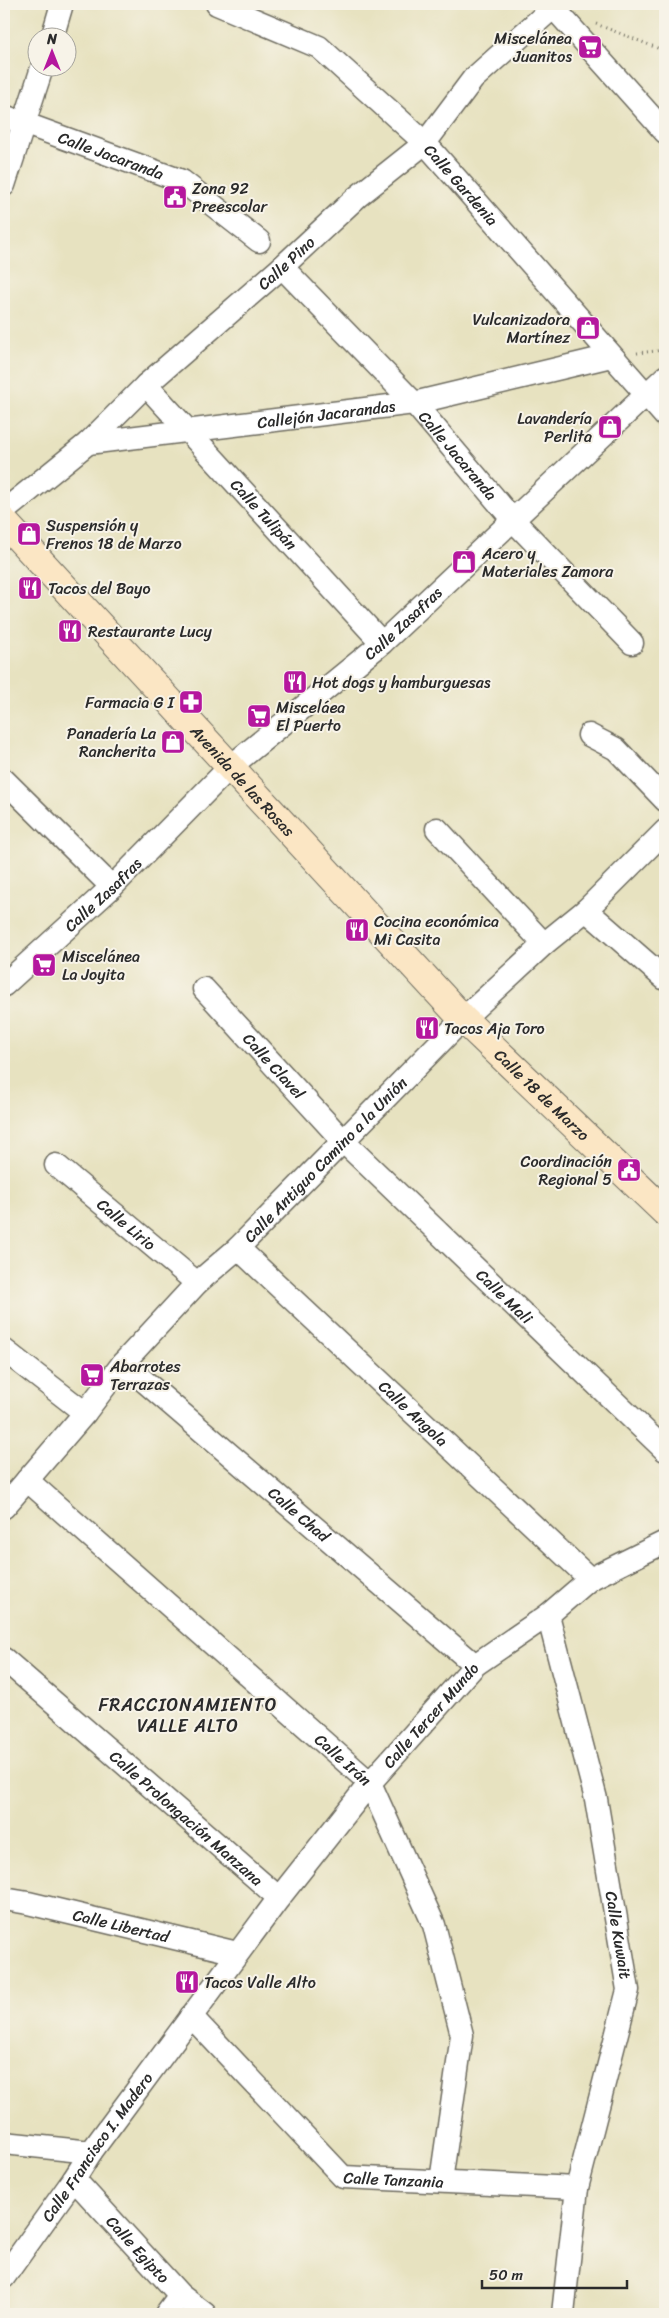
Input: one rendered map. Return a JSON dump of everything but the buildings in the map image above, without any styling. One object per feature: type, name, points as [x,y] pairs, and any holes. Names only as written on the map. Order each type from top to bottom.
[{"type":"street","points":[[55,28],[62,4]]},
{"type":"street","name":"Calle Gardenia","points":[[217,4],[319,47],[425,143],[665,416]]},
{"type":"street","points":[[552,5],[665,132]]},
{"type":"street","name":"Calle Pino","points":[[4,511],[88,443],[146,385],[282,267],[357,196],[425,143],[472,79],[552,5]]},
{"type":"street","points":[[4,185],[14,119],[37,78]]},
{"type":"street","name":"Calle Jacaranda","points":[[14,119],[182,182],[258,241]]},
{"type":"street","name":"Calle Jacaranda","points":[[282,267],[414,403],[513,520],[632,643]]},
{"type":"street","name":"Callejón Jacarandas","points":[[88,443],[414,403],[611,356]]},
{"type":"street","name":"Calle Zasafras","points":[[4,985],[112,887],[230,767],[382,643],[665,378]]},
{"type":"street","name":"Calle Tulipán","points":[[146,385],[382,643]]},
{"type":"street","name":"Avenida de las Rosas","points":[[4,522],[463,1019]]},
{"type":"street","points":[[589,735],[616,749],[665,800]]},
{"type":"street","points":[[4,780],[112,887]]},
{"type":"street","points":[[437,829],[544,944]]},
{"type":"street","name":"Calle Antiguo Camino a la Unión","points":[[4,1507],[86,1413],[123,1363],[197,1283],[238,1248],[463,1019],[544,944],[586,910],[665,831]]},
{"type":"street","points":[[586,910],[665,979]]},
{"type":"street","name":"Calle Clavel","points":[[204,989],[344,1142]]},
{"type":"street","name":"Calle 18 de Marzo","points":[[463,1019],[665,1212]]},
{"type":"street","name":"Calle Mali","points":[[344,1142],[665,1450]]},
{"type":"street","name":"Calle Lirio","points":[[56,1165],[197,1283]]},
{"type":"street","name":"Calle Angola","points":[[238,1248],[590,1578]]},
{"type":"street","points":[[4,1350],[86,1413]]},
{"type":"street","name":"Calle Chad","points":[[123,1363],[475,1665]]},
{"type":"street","name":"Calle Irán","points":[[27,1480],[370,1783],[434,1925],[462,2035],[441,2181]]},
{"type":"street","name":"Calle Tercer Mundo","points":[[190,2016],[279,1898],[370,1783],[475,1665],[548,1615],[590,1578],[665,1542]]},
{"type":"street","name":"Calle Kuwait","points":[[548,1615],[596,1799],[628,1990],[577,2188],[563,2314]]},
{"type":"street","name":"Calle Prolongación Manzana","points":[[4,1659],[279,1898]]},
{"type":"street","name":"Calle Libertad","points":[[4,1899],[28,1903],[237,1953]]},
{"type":"street","name":"Calle Tanzania","points":[[190,2016],[343,2177],[577,2188]]},
{"type":"street","name":"Calle Francisco I. Madero","points":[[4,2278],[74,2180],[91,2152],[190,2016]]},
{"type":"street","points":[[4,2143],[91,2152]]},
{"type":"street","name":"Calle Egipto","points":[[74,2180],[180,2295],[205,2314]]},
{"type":"street","points":[[166,2314],[180,2295]]},
{"type":"path","points":[[588,20],[665,51]]},
{"type":"place","name":"Miscelánea Juanitos","points":[[590,47]]},
{"type":"place","name":"Zona 92 Preescolar","points":[[175,197]]},
{"type":"place","name":"Vulcanizadora Martínez","points":[[588,328]]},
{"type":"place","name":"Lavandería Perlita","points":[[610,427]]},
{"type":"place","name":"Suspensión y Frenos 18 de Marzo","points":[[29,534]]},
{"type":"place","name":"Acero y Materiales Zamora","points":[[464,562]]},
{"type":"place","name":"Tacos del Bayo","points":[[30,588]]},
{"type":"place","name":"Restaurante Lucy","points":[[70,631]]},
{"type":"place","name":"Hot dogs y hamburguesas","points":[[295,682]]},
{"type":"place","name":"Farmacia G I","points":[[191,702]]},
{"type":"place","name":"Misceláea El Puerto","points":[[259,716]]},
{"type":"place","name":"Panadería La Rancherita","points":[[173,742]]},
{"type":"place","name":"Cocina económica Mi Casita","points":[[357,930]]},
{"type":"place","name":"Miscelánea La Joyita","points":[[44,965]]},
{"type":"place","name":"Tacos Aja Toro","points":[[427,1028]]},
{"type":"place","name":"Coordinación Regional 5","points":[[629,1170]]},
{"type":"place","name":"Abarrotes Terrazas","points":[[92,1375]]},
{"type":"place","name":"Tacos Valle Alto","points":[[187,1982]]},
{"type":"district","name":"FRACCIONAMIENTO VALLE ALTO","points":[[188,1715]]}]
